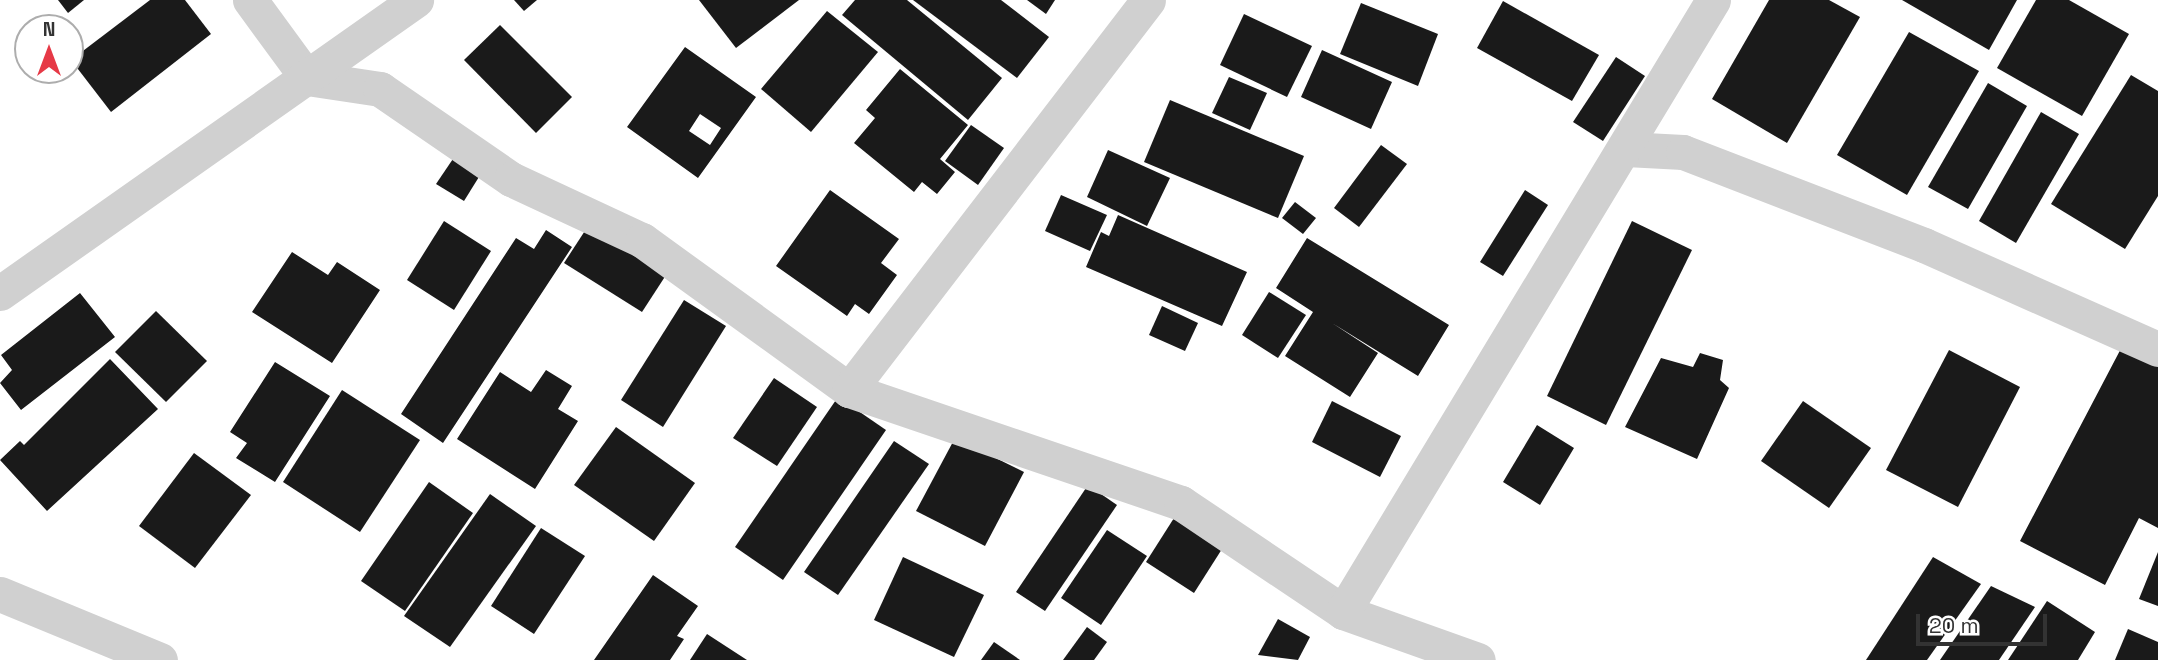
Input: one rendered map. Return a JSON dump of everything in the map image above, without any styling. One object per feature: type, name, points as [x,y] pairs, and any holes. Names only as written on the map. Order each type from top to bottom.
[{"type":"street","points":[[250,0],[307,78],[380,89],[511,179],[642,240],[849,390],[1181,503],[1343,612],[1478,660]]},
{"type":"street","points":[[0,293],[416,0]]},
{"type":"street","points":[[849,390],[1148,0]]},
{"type":"street","points":[[1343,612],[1626,149],[1713,0]]},
{"type":"street","points":[[1626,149],[1683,152],[1924,245],[2158,349]]},
{"type":"street","points":[[0,594],[160,660]]},
{"type":"building","points":[[58,0],[84,0],[68,13]]},
{"type":"building","points":[[150,0],[185,0],[211,34],[111,112],[84,77],[84,50]]},
{"type":"building","points":[[514,0],[537,0],[524,11]]},
{"type":"building","points":[[699,0],[799,0],[736,48]]},
{"type":"building","points":[[855,0],[907,0],[1002,78],[968,120],[842,15]]},
{"type":"building","points":[[913,0],[1001,0],[1049,37],[1017,78]]},
{"type":"building","points":[[1027,0],[1055,0],[1046,14]]},
{"type":"building","points":[[1769,0],[1829,0],[1860,17],[1787,143],[1712,99]]},
{"type":"building","points":[[1902,0],[2017,0],[1989,50]]},
{"type":"building","points":[[2036,0],[2069,0],[2129,34],[2082,116],[1997,68]]},
{"type":"building","points":[[1503,1],[1599,55],[1572,101],[1477,48]]},
{"type":"building","points":[[1361,3],[1438,34],[1418,86],[1340,54]]},
{"type":"building","points":[[827,11],[878,52],[811,132],[761,89]]},
{"type":"building","points":[[1244,14],[1312,46],[1287,97],[1220,65]]},
{"type":"building","points":[[500,25],[572,97],[536,133],[464,60]]},
{"type":"building","points":[[1909,32],[1979,71],[1907,195],[1837,155]]},
{"type":"building","points":[[685,47],[756,97],[698,178],[627,127]],"holes":[[[700,114],[721,128],[710,145],[689,131]]]},
{"type":"building","points":[[1322,50],[1392,82],[1371,129],[1301,97]]},
{"type":"building","points":[[1616,57],[1645,76],[1603,141],[1573,122]]},
{"type":"building","points":[[900,69],[968,125],[940,159],[955,172],[937,194],[922,182],[914,192],[854,143],[875,118],[866,110]]},
{"type":"building","points":[[2131,75],[2158,91],[2158,196],[2125,249],[2051,204]]},
{"type":"building","points":[[1229,77],[1267,93],[1250,130],[1212,113]]},
{"type":"building","points":[[1988,83],[2027,106],[1968,209],[1928,187]]},
{"type":"building","points":[[1170,100],[1304,156],[1278,218],[1144,162]]},
{"type":"building","points":[[2041,112],[2079,134],[2016,243],[1979,221]]},
{"type":"building","points":[[971,125],[1004,148],[978,185],[945,161]]},
{"type":"building","points":[[1381,145],[1407,164],[1359,227],[1334,208]]},
{"type":"building","points":[[461,147],[487,164],[464,201],[436,184]]},
{"type":"building","points":[[1108,150],[1170,178],[1147,226],[1087,197]]},
{"type":"building","points":[[830,190],[899,239],[881,263],[897,275],[869,314],[855,304],[847,316],[776,266]]},
{"type":"building","points":[[1525,190],[1548,205],[1503,276],[1480,262]]},
{"type":"building","points":[[1061,195],[1107,215],[1090,251],[1045,231]]},
{"type":"building","points":[[1295,202],[1316,218],[1303,234],[1282,218]]},
{"type":"building","points":[[1118,215],[1247,272],[1222,326],[1086,267],[1101,232],[1109,236]]},
{"type":"building","points":[[444,221],[491,251],[454,310],[407,280]]},
{"type":"building","points":[[1632,221],[1692,250],[1606,425],[1547,396]]},
{"type":"building","points":[[590,223],[668,272],[642,312],[564,263]]},
{"type":"building","points":[[546,230],[572,247],[443,443],[401,414],[516,238],[534,249]]},
{"type":"building","points":[[1307,238],[1449,325],[1418,376],[1332,323],[1378,353],[1350,397],[1285,356],[1313,312],[1276,288]]},
{"type":"building","points":[[292,252],[328,275],[337,262],[380,290],[332,363],[252,312]]},
{"type":"building","points":[[1269,292],[1306,315],[1278,358],[1242,335]]},
{"type":"building","points":[[80,293],[115,337],[21,410],[0,383],[12,370],[1,355]]},
{"type":"building","points":[[684,300],[726,326],[663,427],[621,400]]},
{"type":"building","points":[[1162,306],[1198,323],[1185,351],[1149,335]]},
{"type":"building","points":[[156,311],[207,361],[166,402],[115,352]]},
{"type":"building","points":[[2126,339],[2158,356],[2158,528],[2139,518],[2105,585],[2020,541]]},
{"type":"building","points":[[1949,350],[2020,387],[1958,507],[1886,470]]},
{"type":"building","points":[[1700,353],[1723,360],[1720,380],[1729,388],[1697,459],[1625,427],[1661,358],[1693,367]]},
{"type":"building","points":[[110,359],[158,409],[47,511],[0,460],[20,441],[24,445]]},
{"type":"building","points":[[275,362],[330,396],[275,482],[236,458],[247,443],[230,432]]},
{"type":"building","points":[[546,370],[572,386],[558,409],[578,421],[535,489],[457,439],[500,372],[531,392]]},
{"type":"building","points":[[774,378],[817,407],[777,466],[733,438]]},
{"type":"building","points":[[342,390],[420,440],[360,532],[283,482]]},
{"type":"building","points":[[838,397],[886,430],[783,580],[735,547]]},
{"type":"building","points":[[1332,401],[1401,436],[1380,477],[1312,442]]},
{"type":"building","points":[[1803,401],[1871,448],[1829,508],[1761,461]]},
{"type":"building","points":[[1537,425],[1574,448],[1540,505],[1503,482]]},
{"type":"building","points":[[616,427],[695,483],[654,541],[574,485]]},
{"type":"building","points":[[955,438],[1024,472],[985,546],[916,511]]},
{"type":"building","points":[[894,441],[929,464],[838,595],[804,572]]},
{"type":"building","points":[[194,453],[251,495],[195,568],[139,526]]},
{"type":"building","points":[[429,482],[473,513],[405,611],[361,581]]},
{"type":"building","points":[[1088,485],[1117,505],[1045,611],[1016,592]]},
{"type":"building","points":[[490,494],[536,526],[450,647],[404,616]]},
{"type":"building","points":[[1174,518],[1222,549],[1194,593],[1146,562]]},
{"type":"building","points":[[541,528],[585,556],[534,634],[491,606]]},
{"type":"building","points":[[1107,530],[1147,556],[1101,625],[1061,598]]},
{"type":"building","points":[[2158,552],[2158,606],[2139,599]]},
{"type":"building","points":[[903,557],[984,595],[954,657],[874,620]]},
{"type":"building","points":[[1933,557],[1981,584],[1927,660],[1866,660]]},
{"type":"building","points":[[653,575],[698,606],[677,636],[684,639],[670,660],[594,660]]},
{"type":"building","points":[[1991,586],[2035,607],[1999,660],[1940,660]]},
{"type":"building","points":[[2047,601],[2095,632],[2078,660],[2008,660]]},
{"type":"building","points":[[1278,619],[1310,637],[1298,660],[1258,655]]},
{"type":"building","points":[[1087,627],[1107,642],[1094,660],[1063,660]]},
{"type":"building","points":[[2128,629],[2158,642],[2158,660],[2115,660]]},
{"type":"building","points":[[707,634],[747,660],[690,660]]},
{"type":"building","points":[[994,642],[1020,660],[981,660]]}]
